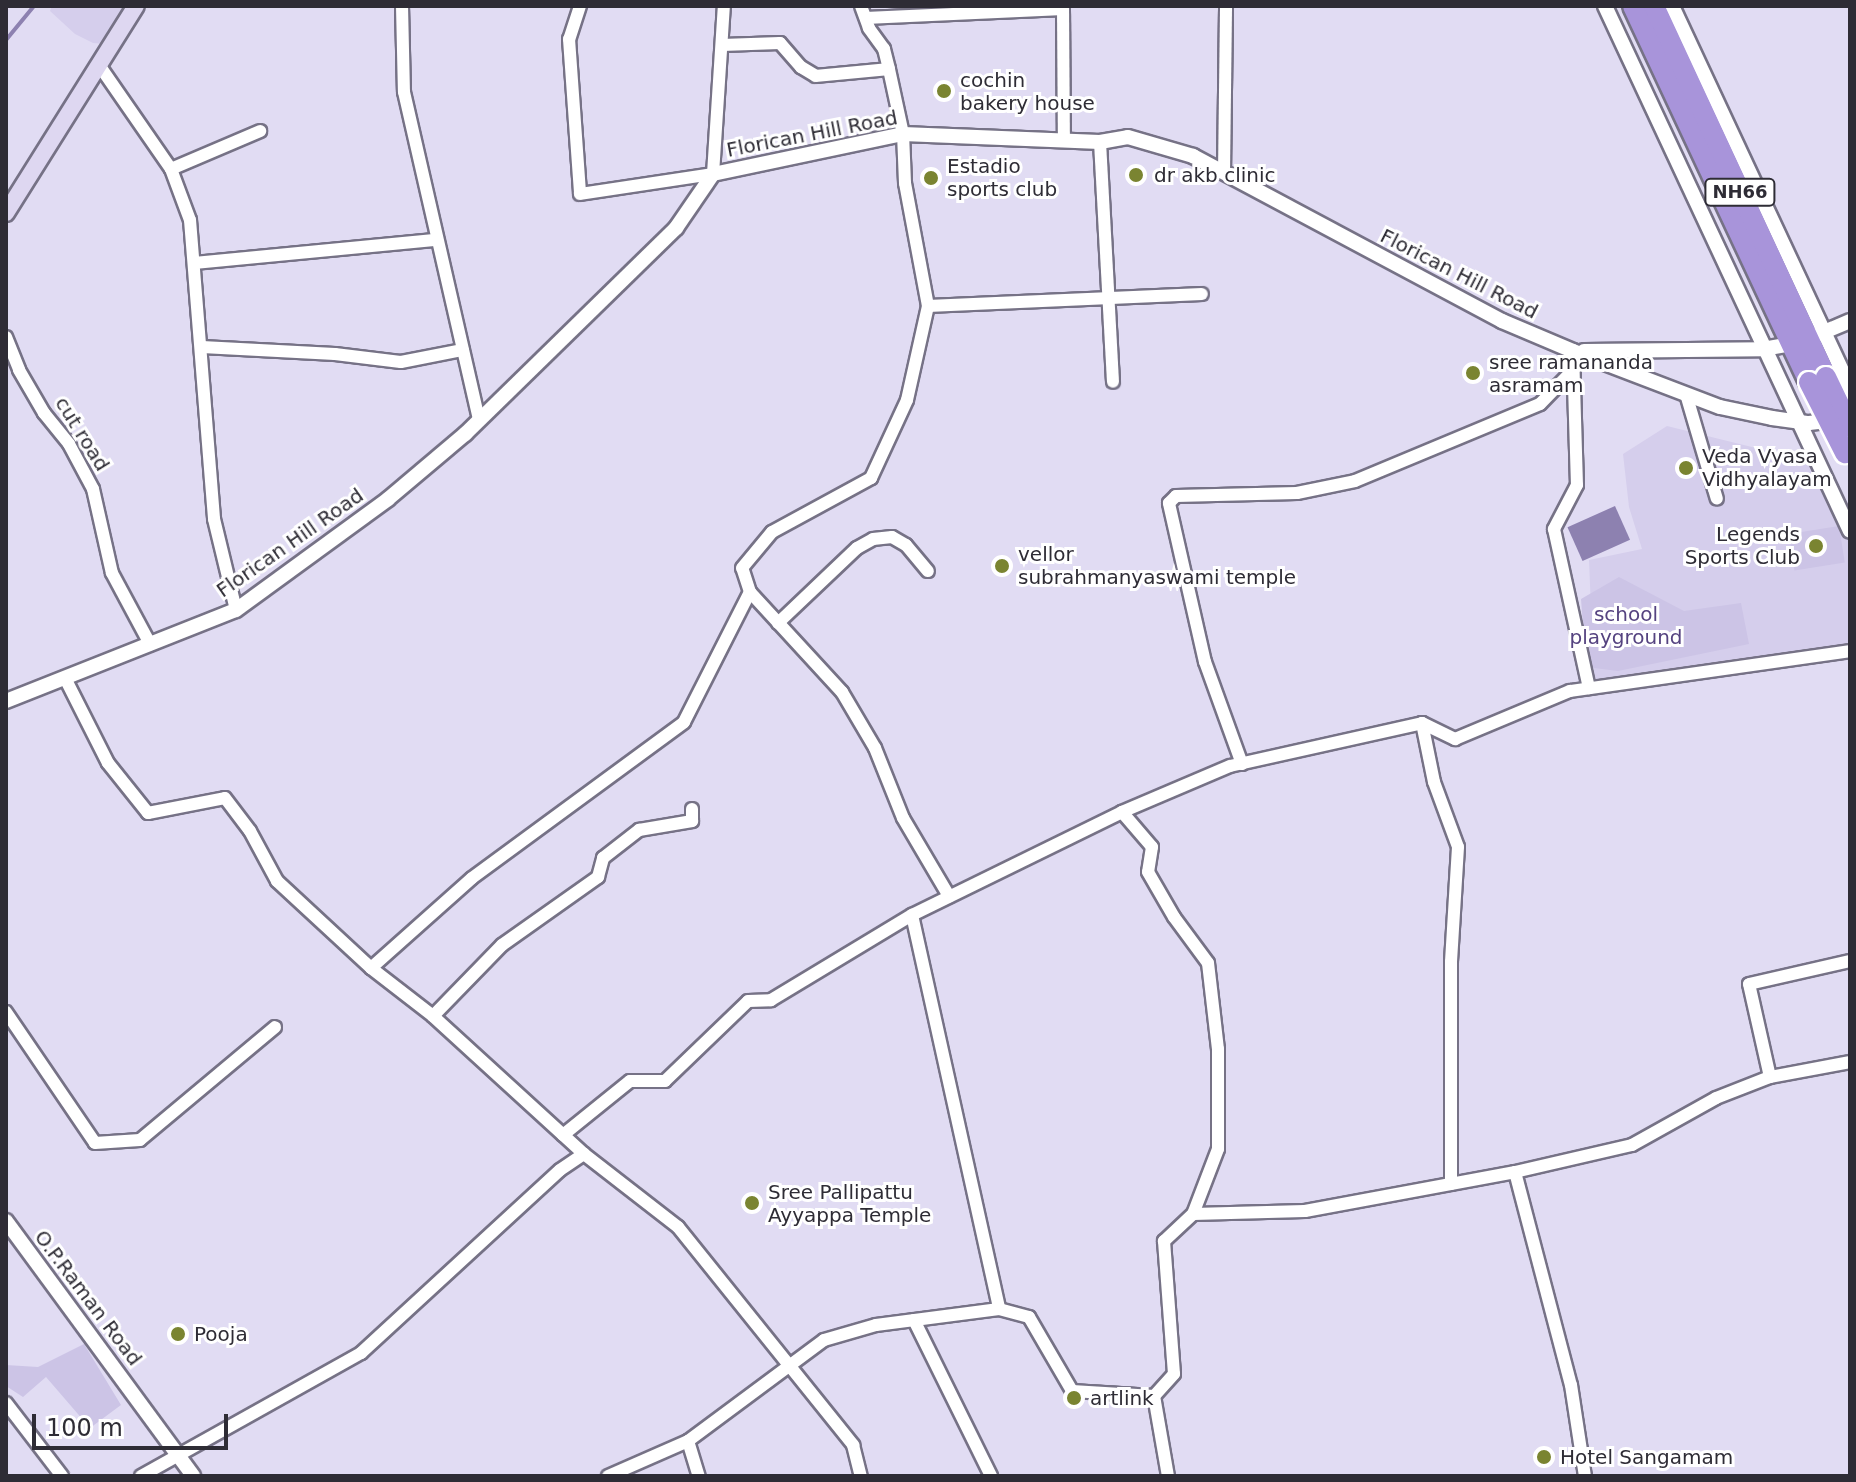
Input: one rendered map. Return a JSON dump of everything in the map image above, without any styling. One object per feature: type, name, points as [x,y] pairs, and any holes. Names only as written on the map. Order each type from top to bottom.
[{"type":"highway","name":"NH66","points":[[1633,6],[1808,339]]},
{"type":"highway","name":"NH66","points":[[1654,6],[1808,339],[1818,380],[1848,458]]},
{"type":"highway","name":"NH66","points":[[1818,380],[1850,427]]},
{"type":"main road","points":[[6,213],[136,6]]},
{"type":"street","points":[[402,6],[404,92],[479,420]]},
{"type":"street","points":[[580,6],[569,39],[580,194],[713,174],[724,6]]},
{"type":"street","points":[[1224,173],[1226,6]]},
{"type":"street","points":[[1605,6],[1850,531]]},
{"type":"street","points":[[1672,6],[1808,339],[1850,388]]},
{"type":"street","points":[[949,896],[903,818],[875,748],[842,692],[750,592],[742,568],[772,532],[871,478],[907,400],[928,306],[905,183],[903,134],[889,69],[884,49],[863,12],[1063,8],[1064,137]]},
{"type":"street","points":[[722,45],[780,43],[801,67],[816,76],[889,69]]},
{"type":"street","points":[[99,65],[171,169],[190,220],[214,519],[236,610]]},
{"type":"street","points":[[171,169],[260,131]]},
{"type":"street","name":"Florican Hill Road","points":[[6,701],[236,610],[388,499],[479,420],[676,228],[713,174],[903,134],[1064,137],[1100,142],[1128,137],[1193,156],[1502,321],[1573,351],[1720,407],[1799,421],[1850,419]]},
{"type":"street","points":[[1100,142],[1113,382]]},
{"type":"street","points":[[195,263],[436,240]]},
{"type":"street","points":[[928,306],[1202,294]]},
{"type":"street","points":[[1589,688],[1568,580],[1554,529],[1577,485],[1573,351],[1763,349],[1808,339],[1850,321]]},
{"type":"street","name":"cut road","points":[[6,337],[19,370],[44,413],[69,444],[93,489],[112,573],[150,644]]},
{"type":"street","points":[[202,347],[335,354],[401,362],[463,350]]},
{"type":"street","points":[[1242,764],[1205,662],[1169,503],[1176,496],[1297,493],[1355,481],[1540,404],[1574,369]]},
{"type":"street","points":[[1686,394],[1717,499]]},
{"type":"street","points":[[778,623],[857,548],[873,539],[892,537],[906,545],[928,571]]},
{"type":"street","points":[[371,968],[472,878],[684,722],[750,592]]},
{"type":"street","points":[[563,1135],[630,1081],[665,1081],[748,1001],[771,1000],[949,896],[1122,812],[1242,764],[1422,723],[1455,739],[1570,691],[1850,651]]},
{"type":"street","points":[[65,678],[108,763],[148,813],[225,798],[250,831],[277,881],[371,968],[433,1016],[584,1154],[678,1227],[853,1445],[861,1476]]},
{"type":"street","points":[[1422,723],[1434,782],[1458,847],[1451,962],[1451,1184]]},
{"type":"street","points":[[433,1016],[502,945],[598,877],[603,858],[639,830],[692,821],[692,809]]},
{"type":"street","points":[[1122,812],[1152,847],[1148,872],[1174,917],[1208,963],[1218,1049],[1218,1149],[1193,1214],[1164,1241],[1174,1374],[1154,1396]]},
{"type":"street","points":[[912,915],[999,1309]]},
{"type":"street","points":[[1770,1077],[1749,984],[1850,961]]},
{"type":"street","points":[[6,1012],[95,1143],[140,1140],[275,1027]]},
{"type":"street","points":[[1193,1214],[1305,1211],[1515,1172],[1632,1145],[1716,1098],[1770,1077],[1850,1062]]},
{"type":"street","points":[[141,1476],[361,1353],[560,1170],[584,1154]]},
{"type":"street","points":[[1515,1172],[1571,1385],[1585,1476]]},
{"type":"street","name":"O.P.Raman Road","points":[[6,1221],[193,1476]]},
{"type":"street","points":[[608,1476],[688,1441],[824,1340],[848,1330],[914,1320],[999,1309],[1029,1317],[1072,1391],[1154,1396]]},
{"type":"street","points":[[914,1320],[991,1476]]},
{"type":"street","points":[[1154,1396],[1168,1476]]},
{"type":"street","points":[[6,1403],[62,1476]]},
{"type":"street","points":[[688,1441],[699,1476]]},
{"type":"shaded area","points":[[52,6],[138,6],[119,45],[93,43],[75,34],[50,11]]},
{"type":"shaded area","points":[[1667,426],[1821,464],[1850,539],[1850,647],[1594,685],[1589,560],[1642,549],[1629,507],[1623,454]]},
{"type":"shaded area","points":[[1615,506],[1630,540],[1583,561],[1567,527]]},
{"type":"green space","name":"Legends Sports Club","points":[[1839,526],[1845,563],[1794,571],[1789,534]]},
{"type":"green space","name":"school playground","points":[[1619,577],[1684,611],[1741,603],[1749,644],[1618,671],[1586,667],[1581,599]]},
{"type":"green space","points":[[84,1344],[121,1405],[90,1428],[46,1377],[23,1397],[6,1386],[6,1365],[38,1367]]},
{"type":"waterway","points":[[6,40],[34,6]]},
{"type":"place","name":"cochin bakery house","points":[[944,91]]},
{"type":"place","name":"dr akb clinic","points":[[1136,175]]},
{"type":"place","name":"Estadio sports club","points":[[931,178]]},
{"type":"place","name":"sree ramananda asramam","points":[[1473,373]]},
{"type":"place","name":"Veda Vyasa Vidhyalayam","points":[[1686,468]]},
{"type":"place","name":"Legends Sports Club","points":[[1816,546]]},
{"type":"place","name":"vellor subrahmanyaswami temple","points":[[1002,566]]},
{"type":"place","name":"Sree Pallipattu Ayyappa Temple","points":[[752,1203]]},
{"type":"place","name":"Pooja","points":[[178,1334]]},
{"type":"place","name":"artlink","points":[[1074,1398]]},
{"type":"place","name":"Hotel Sangamam","points":[[1544,1457]]}]
